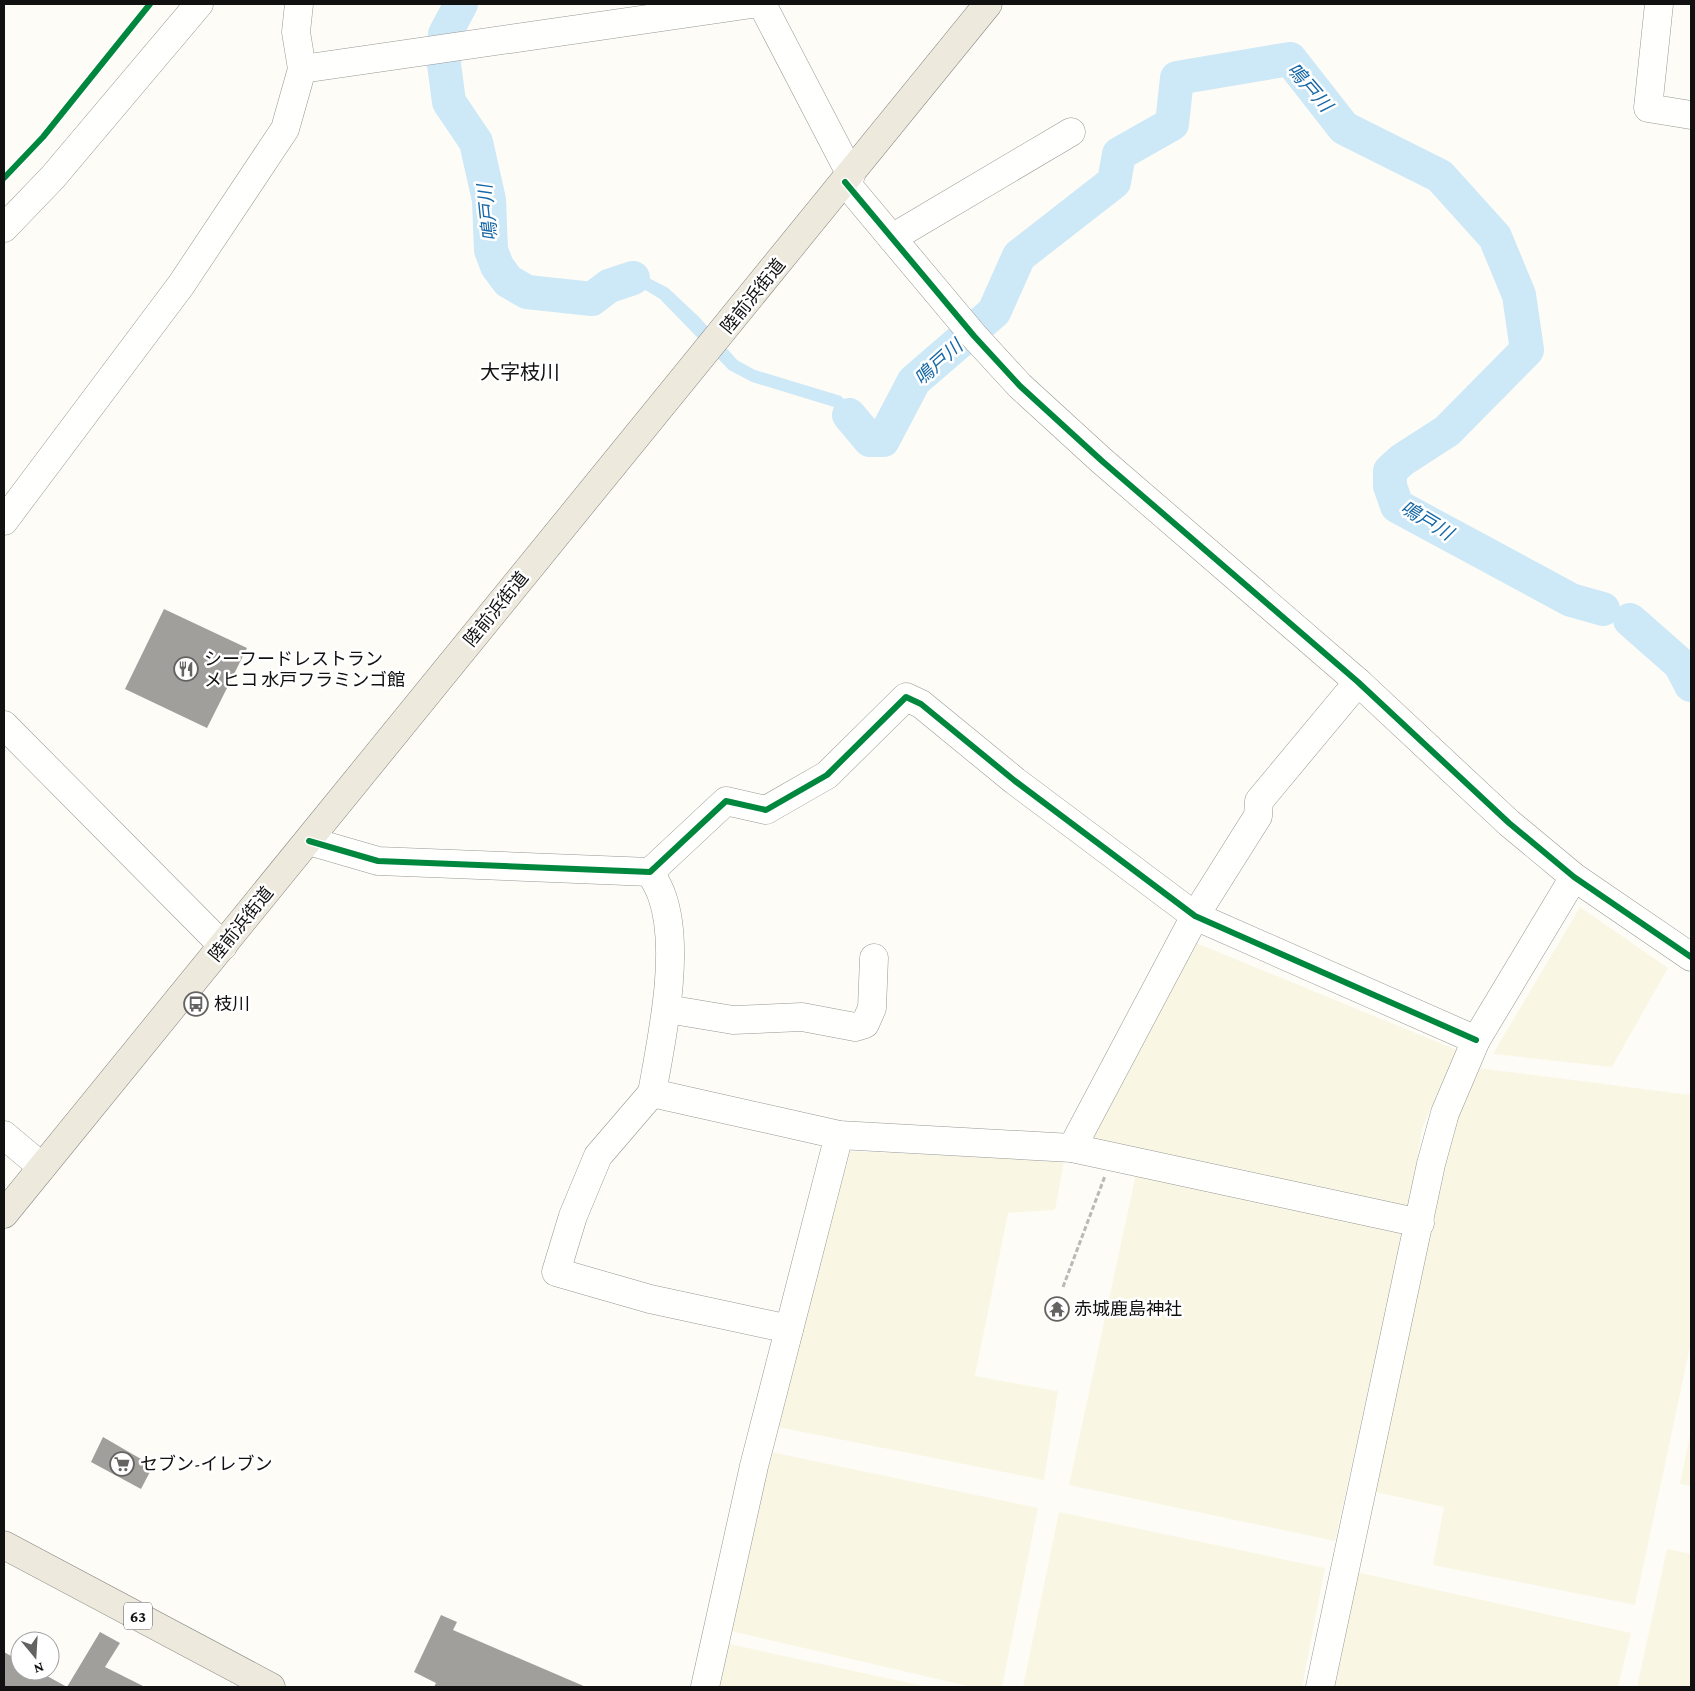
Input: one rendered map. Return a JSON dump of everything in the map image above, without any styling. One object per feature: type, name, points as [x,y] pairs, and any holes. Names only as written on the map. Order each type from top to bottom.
[{"type":"main road","name":"陸前浜街道","points":[[4,1214],[848,179],[988,4]]},
{"type":"main road","name":"63","points":[[4,1545],[271,1687]]},
{"type":"street","points":[[4,228],[53,177],[199,4]]},
{"type":"street","points":[[4,521],[181,285],[285,130],[302,69],[296,32],[299,4]]},
{"type":"street","points":[[302,69],[752,4]]},
{"type":"street","points":[[762,4],[848,179],[892,238],[969,330],[1020,386],[1102,461],[1358,682],[1509,823],[1574,877],[1691,957]]},
{"type":"street","points":[[1659,4],[1648,108],[1691,115]]},
{"type":"street","points":[[892,238],[1071,132]]},
{"type":"street","points":[[1072,1148],[1195,916],[1258,816],[1259,801],[1358,682]]},
{"type":"street","points":[[309,841],[378,861],[650,872],[726,801],[766,810],[827,774],[906,697],[921,704],[1015,781],[1195,916],[1476,1040]]},
{"type":"street","points":[[4,725],[223,946]]},
{"type":"street","points":[[650,872],[662,896],[670,932],[667,1009],[652,1093],[598,1156],[573,1216],[556,1272],[650,1299],[789,1328]]},
{"type":"street","points":[[1320,1687],[1431,1164],[1445,1113],[1476,1040],[1574,877]]},
{"type":"street","points":[[667,1009],[733,1020],[802,1017],[855,1027],[865,1024],[872,1008],[874,958]]},
{"type":"street","points":[[652,1093],[839,1135],[1072,1148],[1420,1223]]},
{"type":"street","points":[[4,1135],[42,1167]]},
{"type":"street","points":[[705,1687],[754,1466],[839,1135]]},
{"type":"path","points":[[1064,1287],[1112,1157]]},
{"type":"shaded area","points":[[1580,907],[1668,968],[1612,1067],[1493,1054]]},
{"type":"shaded area","points":[[1196,943],[1457,1050],[1422,1128],[1410,1207],[1091,1141]]},
{"type":"shaded area","points":[[1478,1068],[1691,1095],[1691,1342],[1635,1605],[1433,1565],[1444,1507],[1375,1492],[1444,1145]]},
{"type":"shaded area","points":[[850,1151],[1064,1161],[1055,1210],[1008,1213],[975,1376],[1058,1391],[1044,1480],[778,1427]]},
{"type":"shaded area","points":[[1136,1174],[1403,1232],[1335,1541],[1069,1485]]},
{"type":"shaded area","points":[[1691,1430],[1691,1486],[1680,1484]]},
{"type":"shaded area","points":[[771,1452],[1038,1508],[1002,1687],[972,1687],[731,1631]]},
{"type":"shaded area","points":[[1059,1512],[1325,1568],[1302,1687],[1023,1687]]},
{"type":"shaded area","points":[[1667,1549],[1691,1554],[1691,1687],[1637,1687]]},
{"type":"shaded area","points":[[1356,1572],[1631,1633],[1618,1687],[1330,1687]]},
{"type":"shaded area","points":[[729,1644],[928,1687],[720,1687]]},
{"type":"water","points":[[637,272],[668,288],[699,317],[737,360],[755,370],[841,396],[872,434],[881,435],[886,445],[868,446],[834,407],[752,382],[729,370],[660,299],[634,283],[611,291],[595,304],[590,294],[607,281]]},
{"type":"building","name":"シーフードレストラン メヒコ 水戸フラミンゴ館","points":[[164,609],[247,648],[207,728],[125,689]]},
{"type":"building","name":"セブン-イレブン","points":[[103,1437],[153,1466],[141,1489],[91,1462]]},
{"type":"building","points":[[441,1615],[457,1622],[453,1630],[586,1687],[434,1687],[436,1683],[414,1672]]},
{"type":"building","points":[[100,1632],[120,1643],[105,1667],[145,1687],[67,1687]]},
{"type":"building","points":[[4,1652],[10,1655],[10,1681],[56,1681],[67,1687],[4,1687]]},
{"type":"waterway","name":"鳴戸川","points":[[461,4],[445,34],[444,64],[449,102],[476,142],[489,200],[491,250],[497,266],[508,281],[527,292],[592,299],[609,286],[633,278]]},
{"type":"waterway","name":"鳴戸川","points":[[849,415],[870,440],[883,440],[914,381],[994,312],[1019,256],[1114,182],[1119,154],[1172,124],[1177,78],[1290,59],[1344,128],[1440,176],[1495,237],[1519,295],[1527,350],[1447,431],[1402,460],[1390,471],[1390,486],[1397,506],[1571,600],[1603,609]]},
{"type":"waterway","name":"鳴戸川","points":[[1630,620],[1680,664],[1691,685]]},
{"type":"cycle path","points":[[4,178],[43,137],[150,4]]},
{"type":"cycle path","points":[[845,182],[974,336],[1020,386],[1102,461],[1358,682],[1509,823],[1574,877],[1691,957]]},
{"type":"cycle path","points":[[309,841],[378,861],[650,872],[726,801],[766,810],[827,775],[906,697],[921,704],[1015,781],[1195,916],[1476,1040]]},
{"type":"place","name":"シーフードレストラン メヒコ 水戸フラミンゴ館","points":[[186,669]]},
{"type":"place","name":"枝川","points":[[196,1004]]},
{"type":"place","name":"赤城鹿島神社","points":[[1057,1309]]},
{"type":"place","name":"セブン-イレブン","points":[[122,1464]]},
{"type":"district","name":"大字枝川","points":[[520,372]]}]
